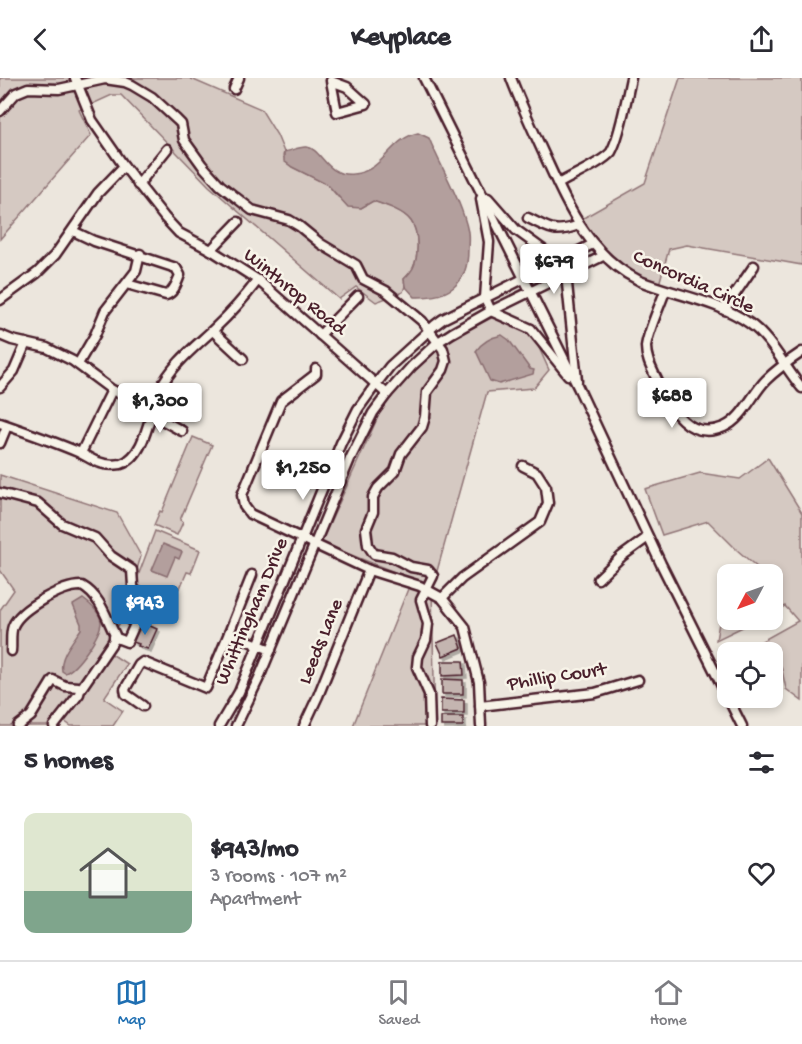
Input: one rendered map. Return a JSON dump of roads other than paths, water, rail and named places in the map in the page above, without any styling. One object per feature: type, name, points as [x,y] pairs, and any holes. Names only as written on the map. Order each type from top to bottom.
[{"type":"street","points":[[234,89],[239,78]]},
{"type":"street","points":[[424,78],[578,387],[648,537],[742,726]]},
{"type":"street","name":"Concordia Circle","points":[[511,78],[558,184],[579,225],[603,256],[630,276],[664,291],[724,310],[750,323],[802,388]]},
{"type":"street","points":[[558,184],[611,152],[631,78]]},
{"type":"street","points":[[0,111],[22,89],[59,89],[76,81],[105,79],[125,82],[152,97],[181,124],[184,140],[220,185],[252,210],[294,223],[321,244],[356,265],[363,279],[386,291],[422,321],[443,349],[446,362],[427,392],[422,427],[401,454],[395,471],[375,492],[372,502],[373,512],[366,529],[368,545],[374,554],[392,557],[405,565],[431,573],[432,579],[421,600],[426,612],[427,631],[417,663],[429,694],[430,726]]},
{"type":"street","points":[[330,79],[347,87],[366,104],[337,112],[330,79]]},
{"type":"street","name":"Winthrop Road","points":[[76,81],[92,120],[138,185],[179,233],[258,280],[387,394]]},
{"type":"street","points":[[138,185],[166,149]]},
{"type":"street","points":[[0,300],[37,273],[55,255],[98,193],[124,166]]},
{"type":"street","points":[[478,187],[516,230],[560,262],[566,274],[578,387]]},
{"type":"street","points":[[478,187],[489,242],[485,298],[491,311],[531,329],[578,387]]},
{"type":"street","points":[[528,218],[553,230],[562,231],[579,225]]},
{"type":"street","points":[[211,250],[238,222]]},
{"type":"street","points":[[73,231],[94,241],[140,254],[176,268],[180,275],[170,294],[166,295],[128,284]]},
{"type":"street","name":"Whittingham Drive","points":[[219,726],[239,692],[341,443],[358,409],[376,384],[390,366],[443,319],[593,244]]},
{"type":"street","points":[[78,364],[95,335],[105,311],[136,271],[140,254]]},
{"type":"street","name":"Whittingham Drive","points":[[236,726],[271,650],[350,459],[373,413],[387,394],[438,342],[491,311],[603,256]]},
{"type":"street","points":[[724,310],[754,266]]},
{"type":"street","points":[[0,443],[4,424],[108,465],[122,464],[132,458],[140,448],[160,390],[172,370],[196,344],[235,309],[258,280]]},
{"type":"street","points":[[664,291],[646,346],[648,361],[670,406],[683,421],[698,431],[713,431],[732,422],[766,380],[802,352]]},
{"type":"street","points":[[320,335],[358,296]]},
{"type":"street","points":[[213,331],[243,358]]},
{"type":"street","points":[[0,335],[48,348],[78,364],[112,390],[152,411],[182,431]]},
{"type":"street","points":[[0,387],[14,371],[26,343]]},
{"type":"street","points":[[316,369],[316,374],[280,401],[242,495],[244,506],[250,514],[369,570],[442,598],[465,627],[479,682],[481,726]]},
{"type":"street","points":[[81,453],[112,390]]},
{"type":"street","points":[[442,598],[462,578],[540,522],[548,503],[546,487],[537,473],[523,466]]},
{"type":"street","points":[[0,492],[38,503],[62,524],[95,538],[111,556],[132,570],[139,604],[130,620],[136,622],[127,642],[114,638]]},
{"type":"street","points":[[598,579],[622,556],[648,537]]},
{"type":"street","name":"Leeds Lane","points":[[304,726],[369,570]]},
{"type":"street","points":[[143,706],[126,694],[125,689],[139,664],[143,662],[206,687],[252,575]]},
{"type":"street","points":[[11,651],[12,630],[16,621],[45,597],[75,585],[82,586],[92,594],[104,612],[115,635],[114,638],[79,694],[54,726]]},
{"type":"street","points":[[229,633],[271,650]]},
{"type":"street","points":[[18,726],[31,716],[53,680],[65,686],[78,687],[80,690]]},
{"type":"street","name":"Phillip Court","points":[[480,706],[595,693],[638,680]]}]
